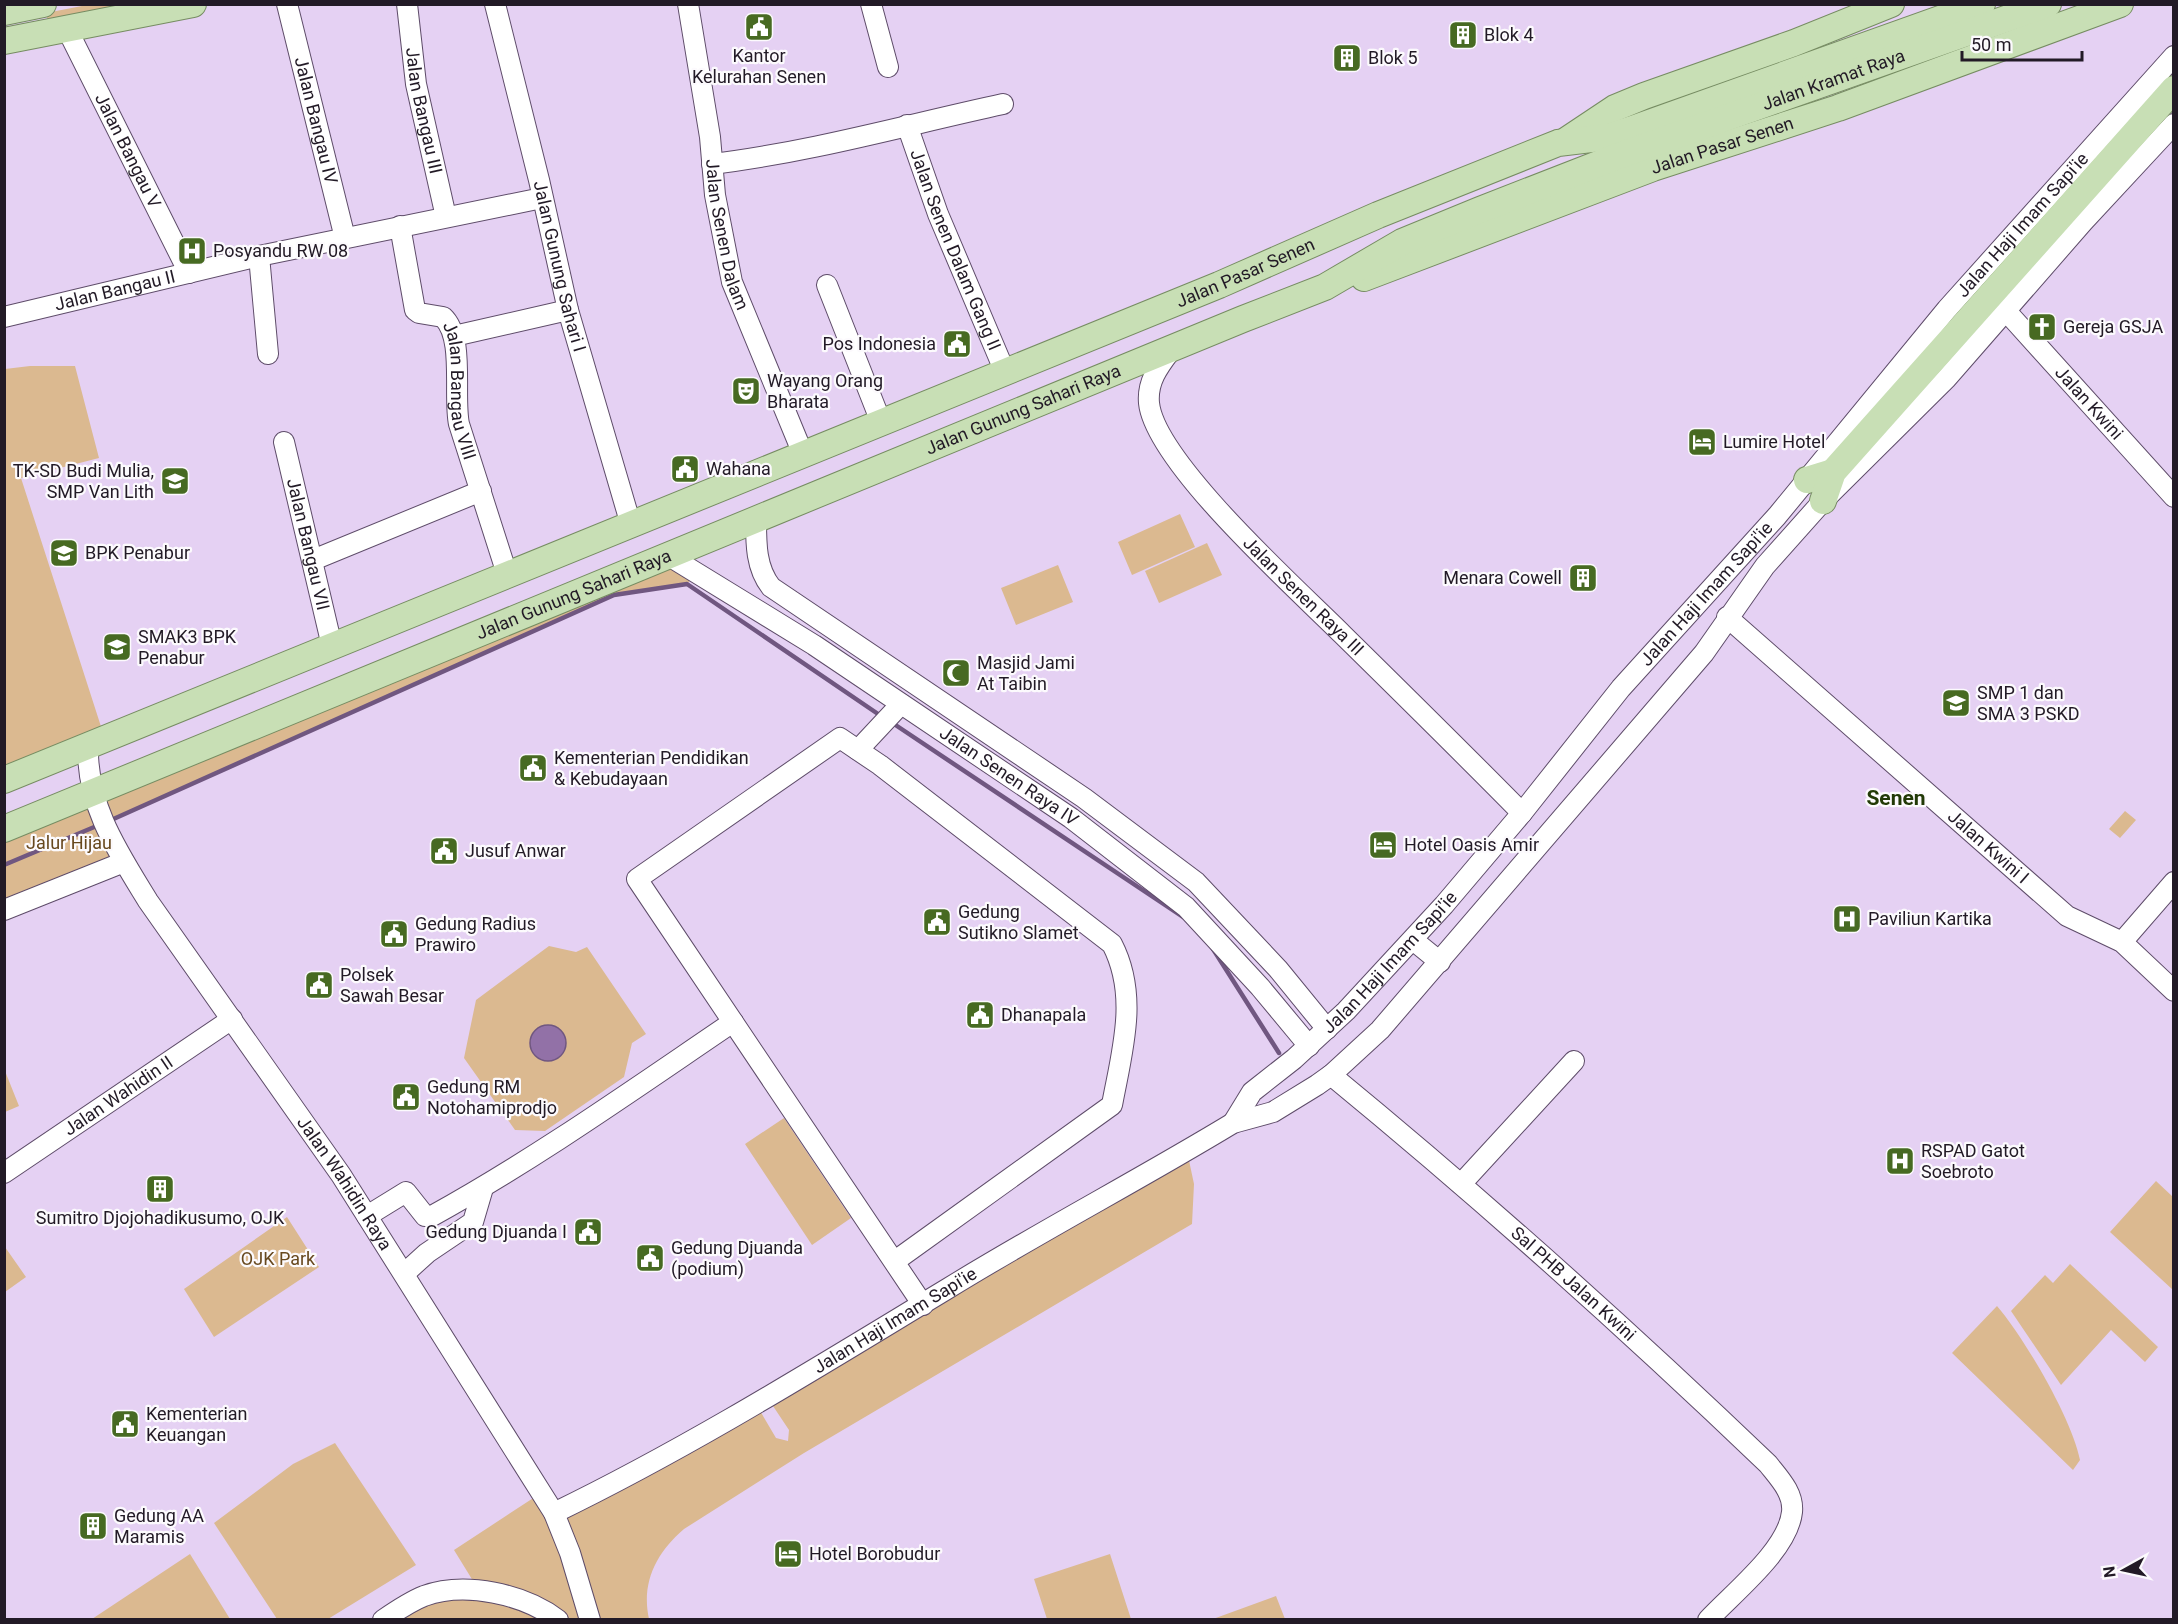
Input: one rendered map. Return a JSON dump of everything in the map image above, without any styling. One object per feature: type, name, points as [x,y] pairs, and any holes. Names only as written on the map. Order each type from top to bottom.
[{"type":"main road","points":[[4,12],[43,4]]},
{"type":"main road","points":[[4,41],[193,4]]},
{"type":"main road","points":[[1564,142],[1615,108],[1794,43],[1891,4]]},
{"type":"main road","name":"Jalan Kramat Raya","points":[[1635,128],[1982,4]]},
{"type":"main road","name":"Jalan Kramat Raya","points":[[1621,155],[2048,4]]},
{"type":"main road","name":"Jalan Pasar Senen","points":[[1325,287],[1359,280],[1653,168],[1848,105],[2120,4]]},
{"type":"main road","points":[[1823,501],[1833,472],[2174,89]]},
{"type":"main road","name":"Jalan Pasar Senen","points":[[1005,372],[1219,285],[1378,215],[1564,142],[1608,137],[1635,128]]},
{"type":"main road","name":"Jalan Pasar Senen","points":[[1143,361],[1325,287],[1402,242],[1621,155]]},
{"type":"main road","name":"Jalan Gunung Sahari Raya","points":[[4,829],[98,811],[669,556],[1143,361]]},
{"type":"main road","points":[[4,780],[1005,372]]},
{"type":"main road","points":[[1807,480],[1833,472]]},
{"type":"street","name":"Jalan Bangau IV","points":[[287,4],[345,238]]},
{"type":"street","name":"Jalan Bangau III","points":[[406,4],[416,84],[446,217]]},
{"type":"street","name":"Jalan Gunung Sahari I","points":[[495,4],[568,310],[631,525]]},
{"type":"street","name":"Jalan Senen Dalam","points":[[688,4],[720,225],[732,282],[803,454]]},
{"type":"street","points":[[871,4],[888,67]]},
{"type":"street","name":"Jalan Bangau V","points":[[67,29],[189,273]]},
{"type":"street","name":"Jalan Haji Imam Sapi'ie","points":[[1233,1123],[1252,1092],[1309,1046],[1413,940],[1522,813],[1621,688],[1807,480],[1947,309],[2174,56]]},
{"type":"street","points":[[712,164],[778,156],[827,146],[907,124],[1003,104]]},
{"type":"street","name":"Jalan Senen Dalam Gang II","points":[[907,124],[938,214],[1005,372]]},
{"type":"street","name":"Jalan Haji Imam Sapi'ie","points":[[554,1513],[661,1459],[1233,1123],[1273,1112],[1331,1075],[1380,1030],[1704,653],[1727,617],[1765,566],[1823,501],[1946,379],[2174,124]]},
{"type":"street","name":"Jalan Bangau II","points":[[4,317],[260,256],[542,198]]},
{"type":"street","name":"Jalan Bangau VIII","points":[[400,226],[415,310],[419,314],[443,317],[454,336],[455,404],[466,451],[507,574]]},
{"type":"street","points":[[260,256],[268,354]]},
{"type":"street","points":[[827,285],[881,423]]},
{"type":"street","points":[[454,336],[568,310]]},
{"type":"street","name":"Jalan Kwini","points":[[2006,311],[2174,496]]},
{"type":"street","name":"Jalan Senen Raya III","points":[[1171,350],[1153,373],[1149,403],[1159,432],[1175,458],[1246,539],[1522,813]]},
{"type":"street","name":"Jalan Bangau VII","points":[[284,442],[332,646]]},
{"type":"street","points":[[313,560],[480,491]]},
{"type":"street","name":"Jalan Senen Raya IV","points":[[756,520],[758,553],[764,579],[771,587],[1084,798],[1196,882],[1278,969],[1327,1029]]},
{"type":"street","name":"Jalan Senen Raya IV","points":[[669,556],[834,659],[1071,818],[1180,902],[1260,987],[1309,1046]]},
{"type":"street","name":"Jalan Kwini I","points":[[1727,617],[2067,916],[2122,942],[2174,991]]},
{"type":"street","points":[[834,659],[848,638]]},
{"type":"street","points":[[858,750],[901,704]]},
{"type":"street","points":[[895,1261],[1112,1105],[1127,1025],[1126,986],[1122,963],[1112,944],[840,738],[637,879],[923,1305]]},
{"type":"street","name":"Jalan Wahidin Raya","points":[[88,746],[87,767],[98,811],[124,862],[148,901],[232,1019],[405,1273],[554,1513],[570,1553],[590,1620]]},
{"type":"street","points":[[1071,818],[1084,798]]},
{"type":"street","points":[[4,910],[124,862]]},
{"type":"street","points":[[1180,902],[1196,882]]},
{"type":"street","points":[[2122,942],[2174,882]]},
{"type":"street","points":[[1413,940],[1440,962]]},
{"type":"street","name":"Jalan Wahidin II","points":[[4,1173],[232,1019]]},
{"type":"street","points":[[367,1216],[406,1192],[418,1210],[425,1216],[432,1216],[483,1188],[623,1099],[734,1022]]},
{"type":"street","points":[[1461,1184],[1574,1061]]},
{"type":"street","name":"Sal PHB Jalan Kwini","points":[[1331,1075],[1461,1184],[1626,1329],[1768,1464],[1786,1486],[1792,1511],[1787,1531],[1778,1547],[1708,1620]]},
{"type":"street","points":[[405,1273],[427,1252],[473,1222],[483,1188]]},
{"type":"street","points":[[383,1620],[424,1596],[440,1592],[479,1590],[530,1604],[558,1620]]},
{"type":"green space","points":[[87,5],[153,5],[49,26],[46,13]]},
{"type":"green space","points":[[30,366],[75,366],[99,458],[21,478],[105,739],[5,780],[5,369]]},
{"type":"green space","points":[[1180,514],[1195,547],[1132,575],[1118,542]]},
{"type":"green space","points":[[1207,543],[1222,575],[1159,603],[1145,571]]},
{"type":"green space","name":"Jalur Hijau","points":[[669,556],[697,573],[687,584],[614,595],[104,823],[124,862],[5,910],[5,829]]},
{"type":"green space","points":[[1058,565],[1073,602],[1016,625],[1001,588]]},
{"type":"green space","points":[[2125,811],[2136,820],[2120,838],[2109,829]]},
{"type":"green space","points":[[549,946],[576,952],[587,947],[646,1034],[632,1043],[624,1077],[545,1131],[515,1130],[464,1058],[476,1000]],"holes":[[[550,1025],[564,1039],[564,1047],[558,1057],[539,1027]]]},
{"type":"green space","points":[[5,1071],[19,1106],[4,1112]]},
{"type":"green space","points":[[784,1118],[851,1218],[812,1245],[745,1144]]},
{"type":"green space","points":[[1187,1151],[1194,1184],[1192,1224],[804,1453],[684,1529],[666,1548],[653,1570],[647,1593],[649,1619],[385,1620],[424,1596],[478,1589],[454,1550],[541,1493],[554,1513],[756,1404],[776,1438],[788,1441],[789,1430],[767,1397]]},
{"type":"green space","points":[[2156,1181],[2173,1197],[2173,1290],[2110,1232]]},
{"type":"green space","name":"OJK Park","points":[[287,1217],[319,1267],[214,1337],[184,1289]]},
{"type":"green space","points":[[5,1247],[26,1277],[4,1292]]},
{"type":"green space","points":[[2070,1264],[2158,1347],[2145,1362],[2111,1330],[2061,1385],[2011,1311],[2045,1275],[2053,1283]]},
{"type":"green space","points":[[1997,1306],[2021,1338],[2068,1423],[2080,1460],[2073,1470],[1952,1353]]},
{"type":"green space","points":[[335,1443],[416,1565],[328,1619],[277,1619],[214,1523],[293,1464]]},
{"type":"green space","points":[[190,1554],[230,1619],[92,1619]]},
{"type":"green space","points":[[1110,1554],[1131,1619],[1047,1619],[1034,1579]]},
{"type":"green space","points":[[1276,1596],[1285,1619],[1213,1619]]},
{"type":"shaded area","points":[[548,1025],[560,1031],[566,1043],[560,1055],[548,1061],[536,1055],[530,1043],[536,1031]]},
{"type":"waterway","points":[[109,821],[614,595],[687,584],[881,716]]},
{"type":"waterway","points":[[891,722],[1183,917]]},
{"type":"waterway","points":[[4,865],[99,825]]},
{"type":"waterway","points":[[1213,949],[1279,1053]]},
{"type":"place","name":"Kantor Kelurahan Senen","points":[[759,27]]},
{"type":"place","name":"Blok 4","points":[[1463,35]]},
{"type":"place","name":"Blok 5","points":[[1347,58]]},
{"type":"place","name":"Posyandu RW 08","points":[[192,251]]},
{"type":"place","name":"Gereja GSJA","points":[[2042,327]]},
{"type":"place","name":"Pos Indonesia","points":[[957,344]]},
{"type":"place","name":"Wayang Orang Bharata","points":[[746,391]]},
{"type":"place","name":"Lumire Hotel","points":[[1702,442]]},
{"type":"place","name":"Wahana","points":[[685,469]]},
{"type":"place","name":"TK-SD Budi Mulia, SMP Van Lith","points":[[175,481]]},
{"type":"place","name":"BPK Penabur","points":[[64,553]]},
{"type":"place","name":"Menara Cowell","points":[[1583,578]]},
{"type":"place","name":"SMAK3 BPK Penabur","points":[[117,647]]},
{"type":"place","name":"Masjid Jami At Taibin","points":[[956,673]]},
{"type":"place","name":"SMP 1 dan SMA 3 PSKD","points":[[1956,703]]},
{"type":"place","name":"Kementerian Pendidikan & Kebudayaan","points":[[533,768]]},
{"type":"place","name":"Hotel Oasis Amir","points":[[1383,845]]},
{"type":"place","name":"Jusuf Anwar","points":[[444,851]]},
{"type":"place","name":"Paviliun Kartika","points":[[1847,919]]},
{"type":"place","name":"Gedung Sutikno Slamet","points":[[937,922]]},
{"type":"place","name":"Gedung Radius Prawiro","points":[[394,934]]},
{"type":"place","name":"Polsek Sawah Besar","points":[[319,985]]},
{"type":"place","name":"Dhanapala","points":[[980,1015]]},
{"type":"place","name":"Gedung RM Notohamiprodjo","points":[[406,1097]]},
{"type":"place","name":"RSPAD Gatot Soebroto","points":[[1900,1161]]},
{"type":"place","name":"Sumitro Djojohadikusumo, OJK","points":[[160,1189]]},
{"type":"place","name":"Gedung Djuanda I","points":[[588,1232]]},
{"type":"place","name":"Gedung Djuanda (podium)","points":[[650,1258]]},
{"type":"place","name":"Kementerian Keuangan","points":[[125,1424]]},
{"type":"place","name":"Gedung AA Maramis","points":[[93,1526]]},
{"type":"place","name":"Hotel Borobudur","points":[[788,1554]]},
{"type":"district","name":"Senen","points":[[1896,798]]}]
